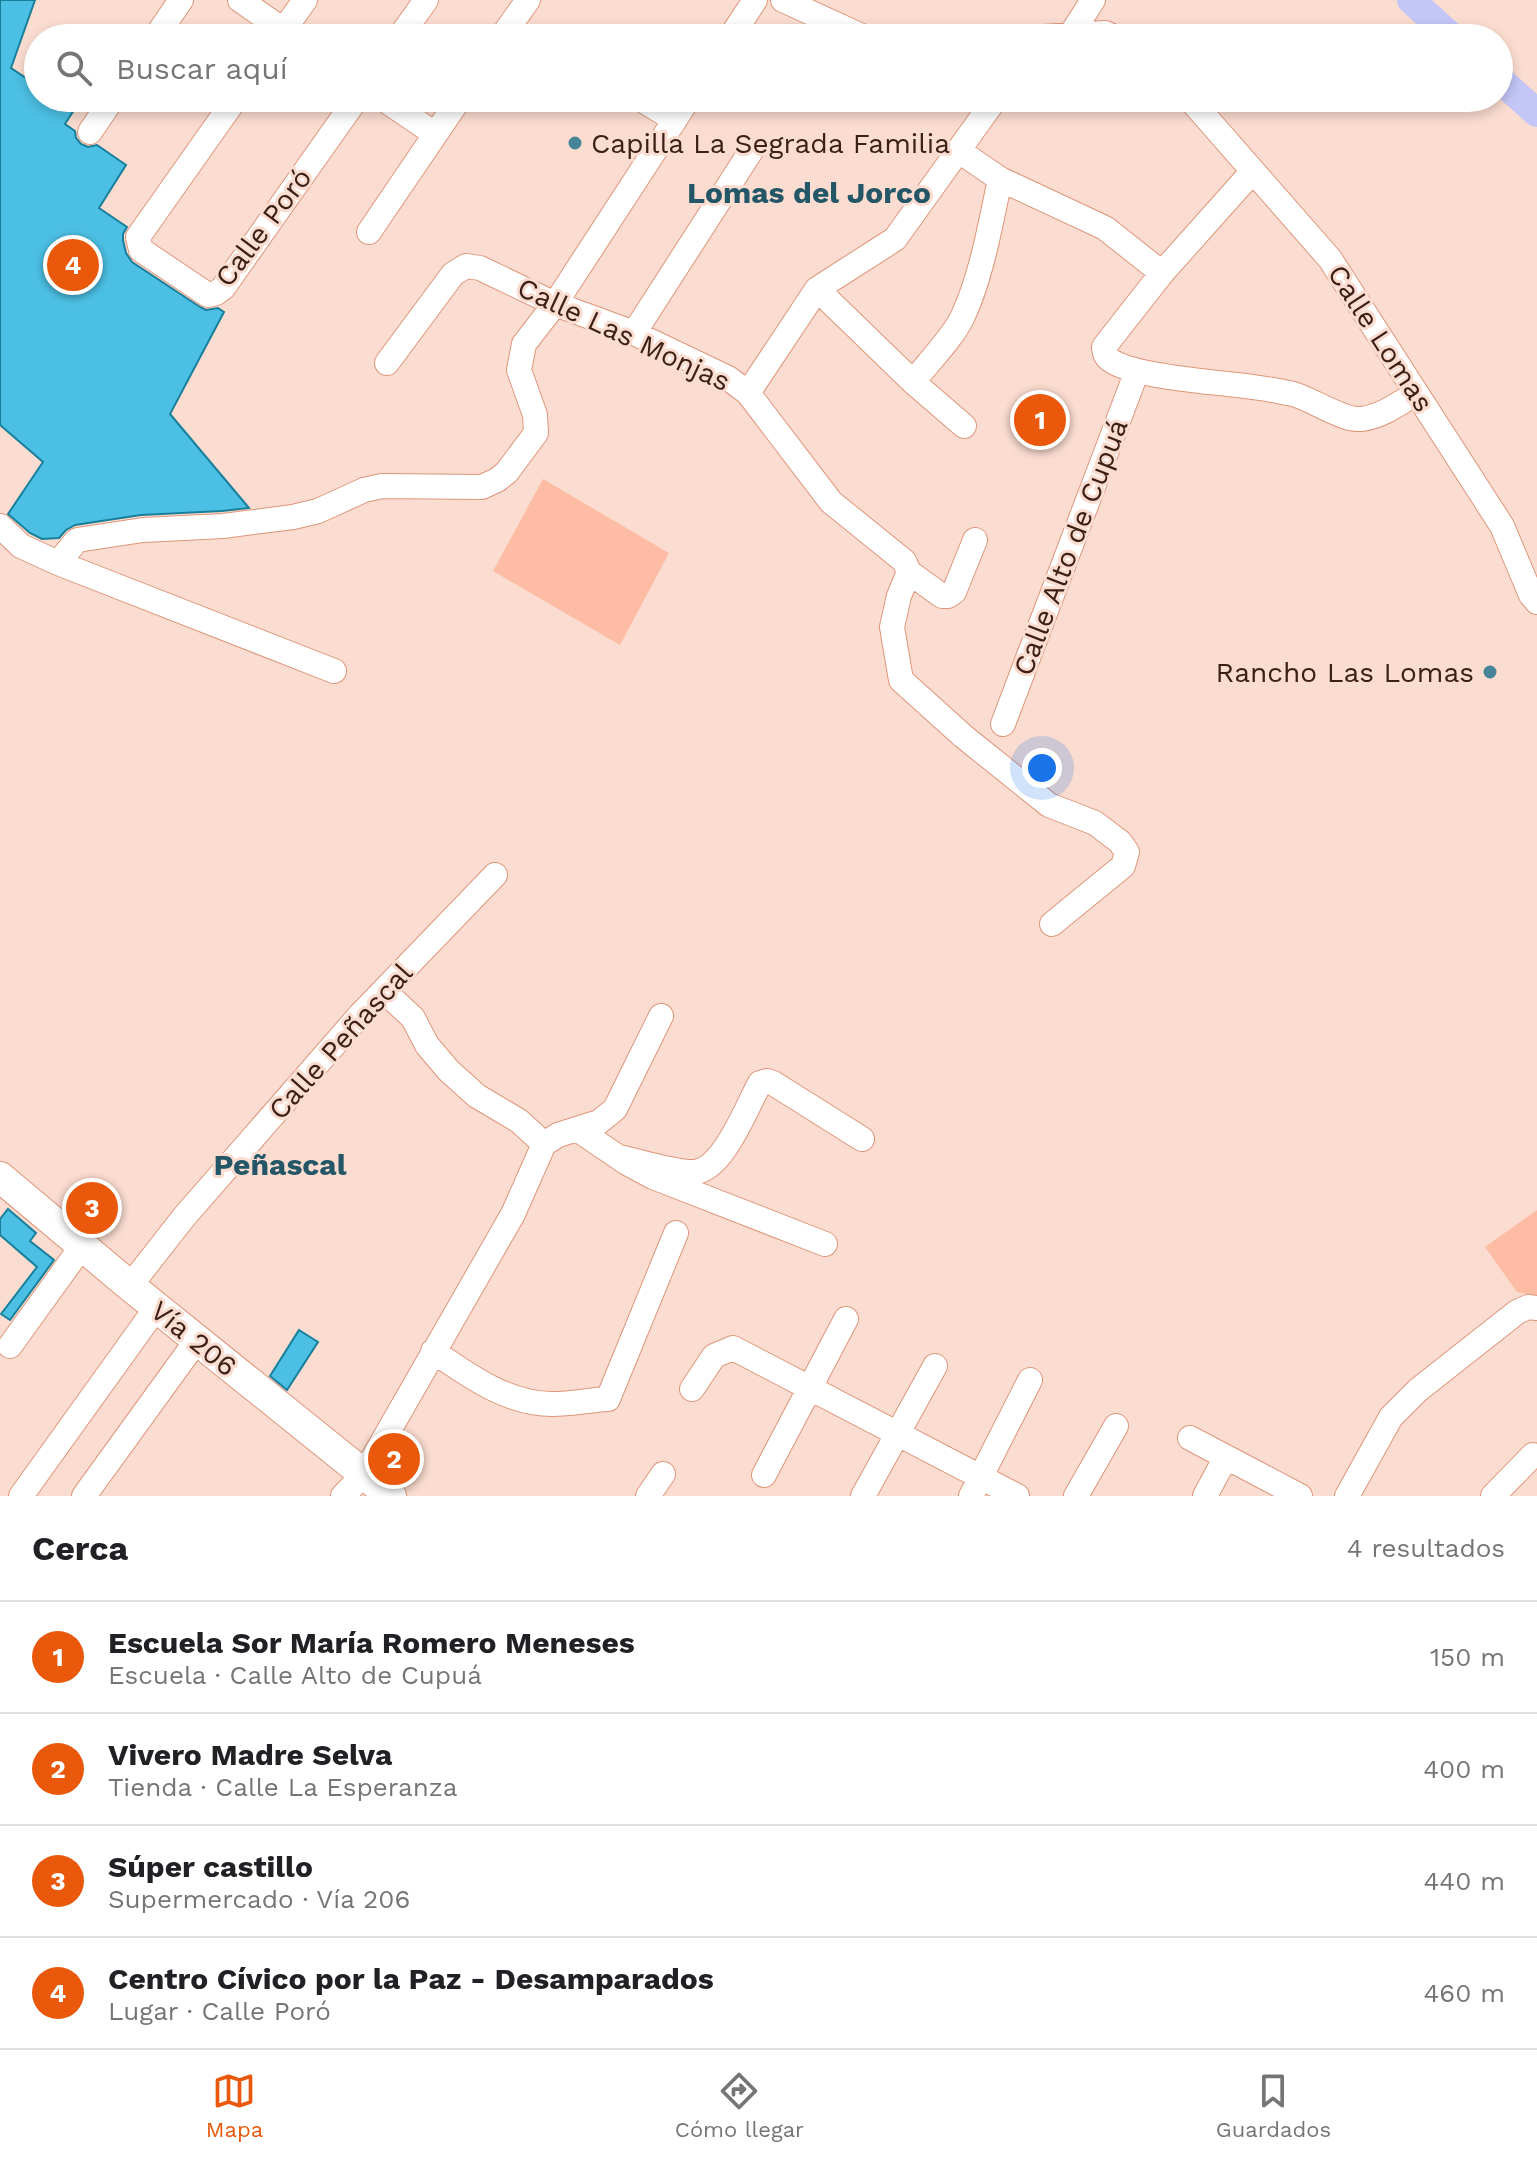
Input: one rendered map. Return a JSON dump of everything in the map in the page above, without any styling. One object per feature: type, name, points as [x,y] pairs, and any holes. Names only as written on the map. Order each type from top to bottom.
[{"type":"main road","name":"Vía 206","points":[[0,1177],[156,1308],[391,1496]]},
{"type":"street","points":[[165,24],[181,0]]},
{"type":"street","points":[[240,0],[272,24]]},
{"type":"street","points":[[292,24],[305,0]]},
{"type":"street","points":[[409,24],[426,0]]},
{"type":"street","points":[[511,24],[528,0]]},
{"type":"street","points":[[739,24],[755,0]]},
{"type":"street","points":[[783,0],[832,21]]},
{"type":"street","points":[[1078,24],[1093,0]]},
{"type":"street","points":[[90,132],[104,112]]},
{"type":"street","name":"Calle Poró","points":[[226,112],[138,237],[141,250],[208,295],[223,288],[347,112]]},
{"type":"street","points":[[403,112],[435,134]]},
{"type":"street","points":[[369,232],[450,112]]},
{"type":"street","points":[[662,112],[675,120]]},
{"type":"street","points":[[58,563],[77,540],[143,530],[223,526],[293,517],[318,511],[364,490],[382,486],[482,487],[497,480],[507,472],[536,433],[535,415],[519,370],[524,344],[555,304],[680,112]]},
{"type":"street","points":[[748,393],[817,289],[895,239],[986,112]]},
{"type":"street","name":"Calle Lomas","points":[[1201,112],[1330,259],[1502,526],[1531,595],[1537,602]]},
{"type":"street","points":[[634,333],[751,151]]},
{"type":"street","points":[[959,151],[1000,179],[1105,228],[1162,273]]},
{"type":"street","points":[[1253,171],[1162,273],[1104,347],[1105,355],[1137,371],[1296,395],[1359,420],[1382,413],[1416,393]]},
{"type":"street","points":[[913,382],[961,320],[985,247],[1000,179]]},
{"type":"street","name":"Calle Las Monjas","points":[[387,363],[453,274],[466,266],[480,268],[555,304],[634,333],[728,378],[748,393],[831,502],[904,561],[909,572],[942,596],[954,592],[975,540]]},
{"type":"street","points":[[817,289],[913,382],[964,426]]},
{"type":"street","name":"Calle Alto de Cupuá","points":[[1003,724],[1137,371]]},
{"type":"street","points":[[0,526],[21,546],[58,563],[334,671]]},
{"type":"street","points":[[909,572],[899,596],[892,627],[901,680],[963,736],[1049,805],[1095,823],[1120,842],[1127,852],[1123,866],[1052,924]]},
{"type":"street","name":"Calle Peñascal","points":[[130,1286],[184,1217],[384,991],[495,875]]},
{"type":"street","points":[[384,991],[413,1018],[427,1045],[449,1071],[477,1096],[519,1121],[544,1144]]},
{"type":"street","points":[[343,1496],[364,1474],[513,1214],[544,1144],[558,1135],[599,1122],[615,1109],[661,1016]]},
{"type":"street","points":[[619,1157],[693,1172],[711,1166],[723,1152],[760,1083],[767,1081],[862,1139]]},
{"type":"street","points":[[577,1129],[653,1177],[825,1244]]},
{"type":"street","points":[[433,1351],[472,1378],[515,1398],[550,1404],[608,1399],[676,1233]]},
{"type":"street","points":[[10,1346],[82,1246]]},
{"type":"street","points":[[1347,1496],[1391,1417],[1418,1390],[1517,1312],[1532,1307]]},
{"type":"street","points":[[21,1496],[156,1308]]},
{"type":"street","points":[[764,1475],[846,1319]]},
{"type":"street","points":[[84,1496],[197,1340]]},
{"type":"street","points":[[692,1389],[714,1356],[733,1348],[897,1432],[976,1486],[1017,1496]]},
{"type":"street","points":[[863,1496],[935,1366]]},
{"type":"street","points":[[976,1486],[1030,1380]]},
{"type":"street","points":[[1076,1496],[1116,1426]]},
{"type":"street","points":[[1190,1438],[1300,1496]]},
{"type":"street","points":[[1493,1496],[1533,1455]]},
{"type":"street","points":[[1205,1496],[1226,1457]]},
{"type":"street","points":[[648,1496],[663,1474]]},
{"type":"shaded area","points":[[543,479],[669,553],[620,645],[493,571]]},
{"type":"shaded area","points":[[1537,1210],[1537,1296],[1517,1292],[1485,1247]]},
{"type":"building","points":[[0,0],[35,0],[11,68],[24,77],[24,112],[73,112],[65,124],[75,131],[81,144],[88,147],[97,145],[126,165],[99,208],[127,227],[123,240],[132,262],[200,307],[206,310],[218,308],[224,312],[170,414],[249,508],[141,515],[75,525],[59,538],[42,539],[8,514],[43,462],[0,425]]},
{"type":"building","points":[[8,1209],[36,1233],[30,1241],[54,1260],[10,1320],[1,1314],[37,1267],[0,1235],[0,1219]]},
{"type":"building","points":[[299,1330],[318,1342],[287,1390],[270,1376]]},
{"type":"waterway","points":[[1411,0],[1438,24]]},
{"type":"waterway","points":[[1513,92],[1537,113]]},
{"type":"place","name":"Capilla La Segrada Familia","points":[[575,143]]},
{"type":"place","name":"Centro Cívico por la Paz - Desamparados","points":[[73,265]]},
{"type":"place","name":"Escuela Sor María Romero Meneses","points":[[1040,420]]},
{"type":"place","name":"Rancho Las Lomas","points":[[1490,672]]},
{"type":"place","name":"Súper castillo","points":[[92,1208]]},
{"type":"place","name":"Vivero Madre Selva","points":[[394,1459]]},
{"type":"district","name":"Lomas del Jorco","points":[[809,193]]},
{"type":"district","name":"Peñascal","points":[[280,1165]]}]
